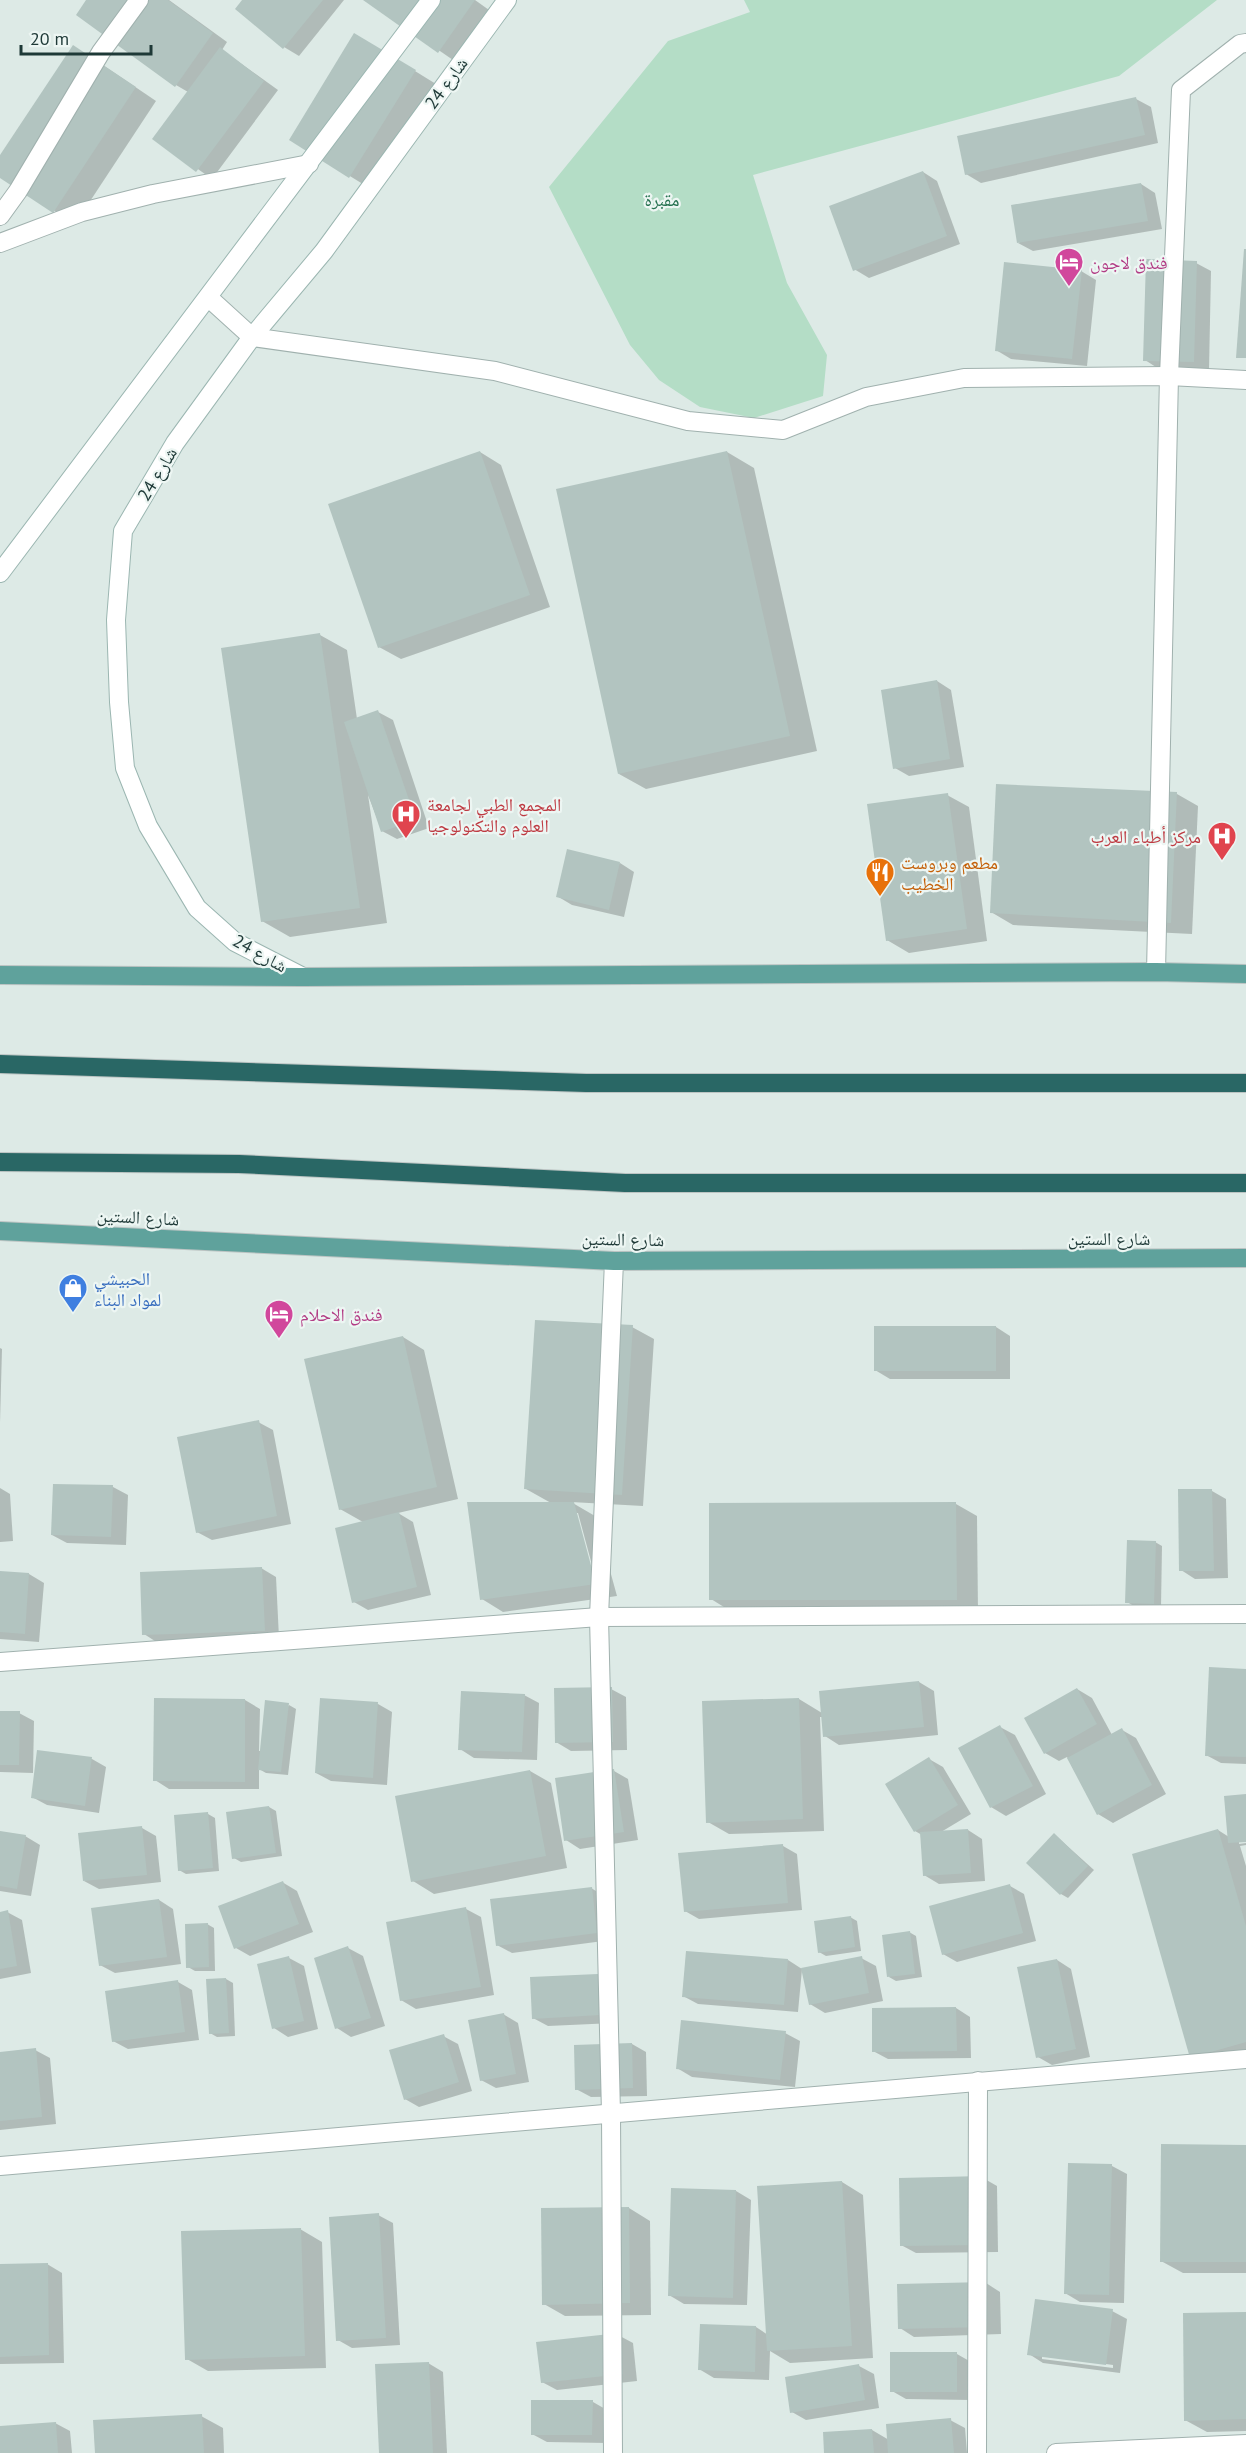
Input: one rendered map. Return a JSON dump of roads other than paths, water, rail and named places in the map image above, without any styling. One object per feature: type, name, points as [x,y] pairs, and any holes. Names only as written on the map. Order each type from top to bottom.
[{"type":"highway","points":[[0,1064],[586,1083],[1246,1083]]},
{"type":"highway","points":[[0,1162],[238,1164],[625,1183],[1246,1183]]},
{"type":"main road","points":[[0,975],[1156,972],[1246,974]]},
{"type":"main road","name":"شارع الستين","points":[[0,1231],[614,1261],[1246,1258]]},
{"type":"street","points":[[0,216],[18,191],[101,52],[139,0]]},
{"type":"street","points":[[0,573],[431,0]]},
{"type":"street","name":"شارع 24","points":[[303,976],[235,942],[197,908],[148,826],[125,768],[119,702],[116,620],[123,531],[176,443],[252,337],[324,251],[507,0]]},
{"type":"street","points":[[1156,972],[1169,376],[1181,90],[1240,44],[1246,44]]},
{"type":"street","points":[[0,243],[82,212],[153,194],[309,164]]},
{"type":"street","points":[[208,298],[252,337],[495,371],[688,421],[783,430],[866,397],[964,378],[1169,376],[1246,380]]},
{"type":"street","points":[[613,2453],[611,2113],[599,1617],[614,1261]]},
{"type":"street","points":[[0,1662],[599,1617],[1246,1614]]},
{"type":"street","points":[[0,2166],[1246,2058]]},
{"type":"street","points":[[977,2453],[978,2081]]},
{"type":"street","points":[[1056,2453],[1246,2444]]},
{"type":"place","name":"فندق لاجون","points":[[1069,288]]},
{"type":"place","name":"المجمع الطبي لجامعة العلوم والتكنولوجيا","points":[[406,840]]},
{"type":"place","name":"مركز أطباء العرب","points":[[1222,862]]},
{"type":"place","name":"مطعم وبروست الخطيب","points":[[880,898]]},
{"type":"place","name":"الحبيشي لمواد البناء","points":[[73,1314]]},
{"type":"place","name":"فندق الاحلام","points":[[279,1340]]},
{"type":"park label","name":"مقبرة","points":[[662,199]]}]
